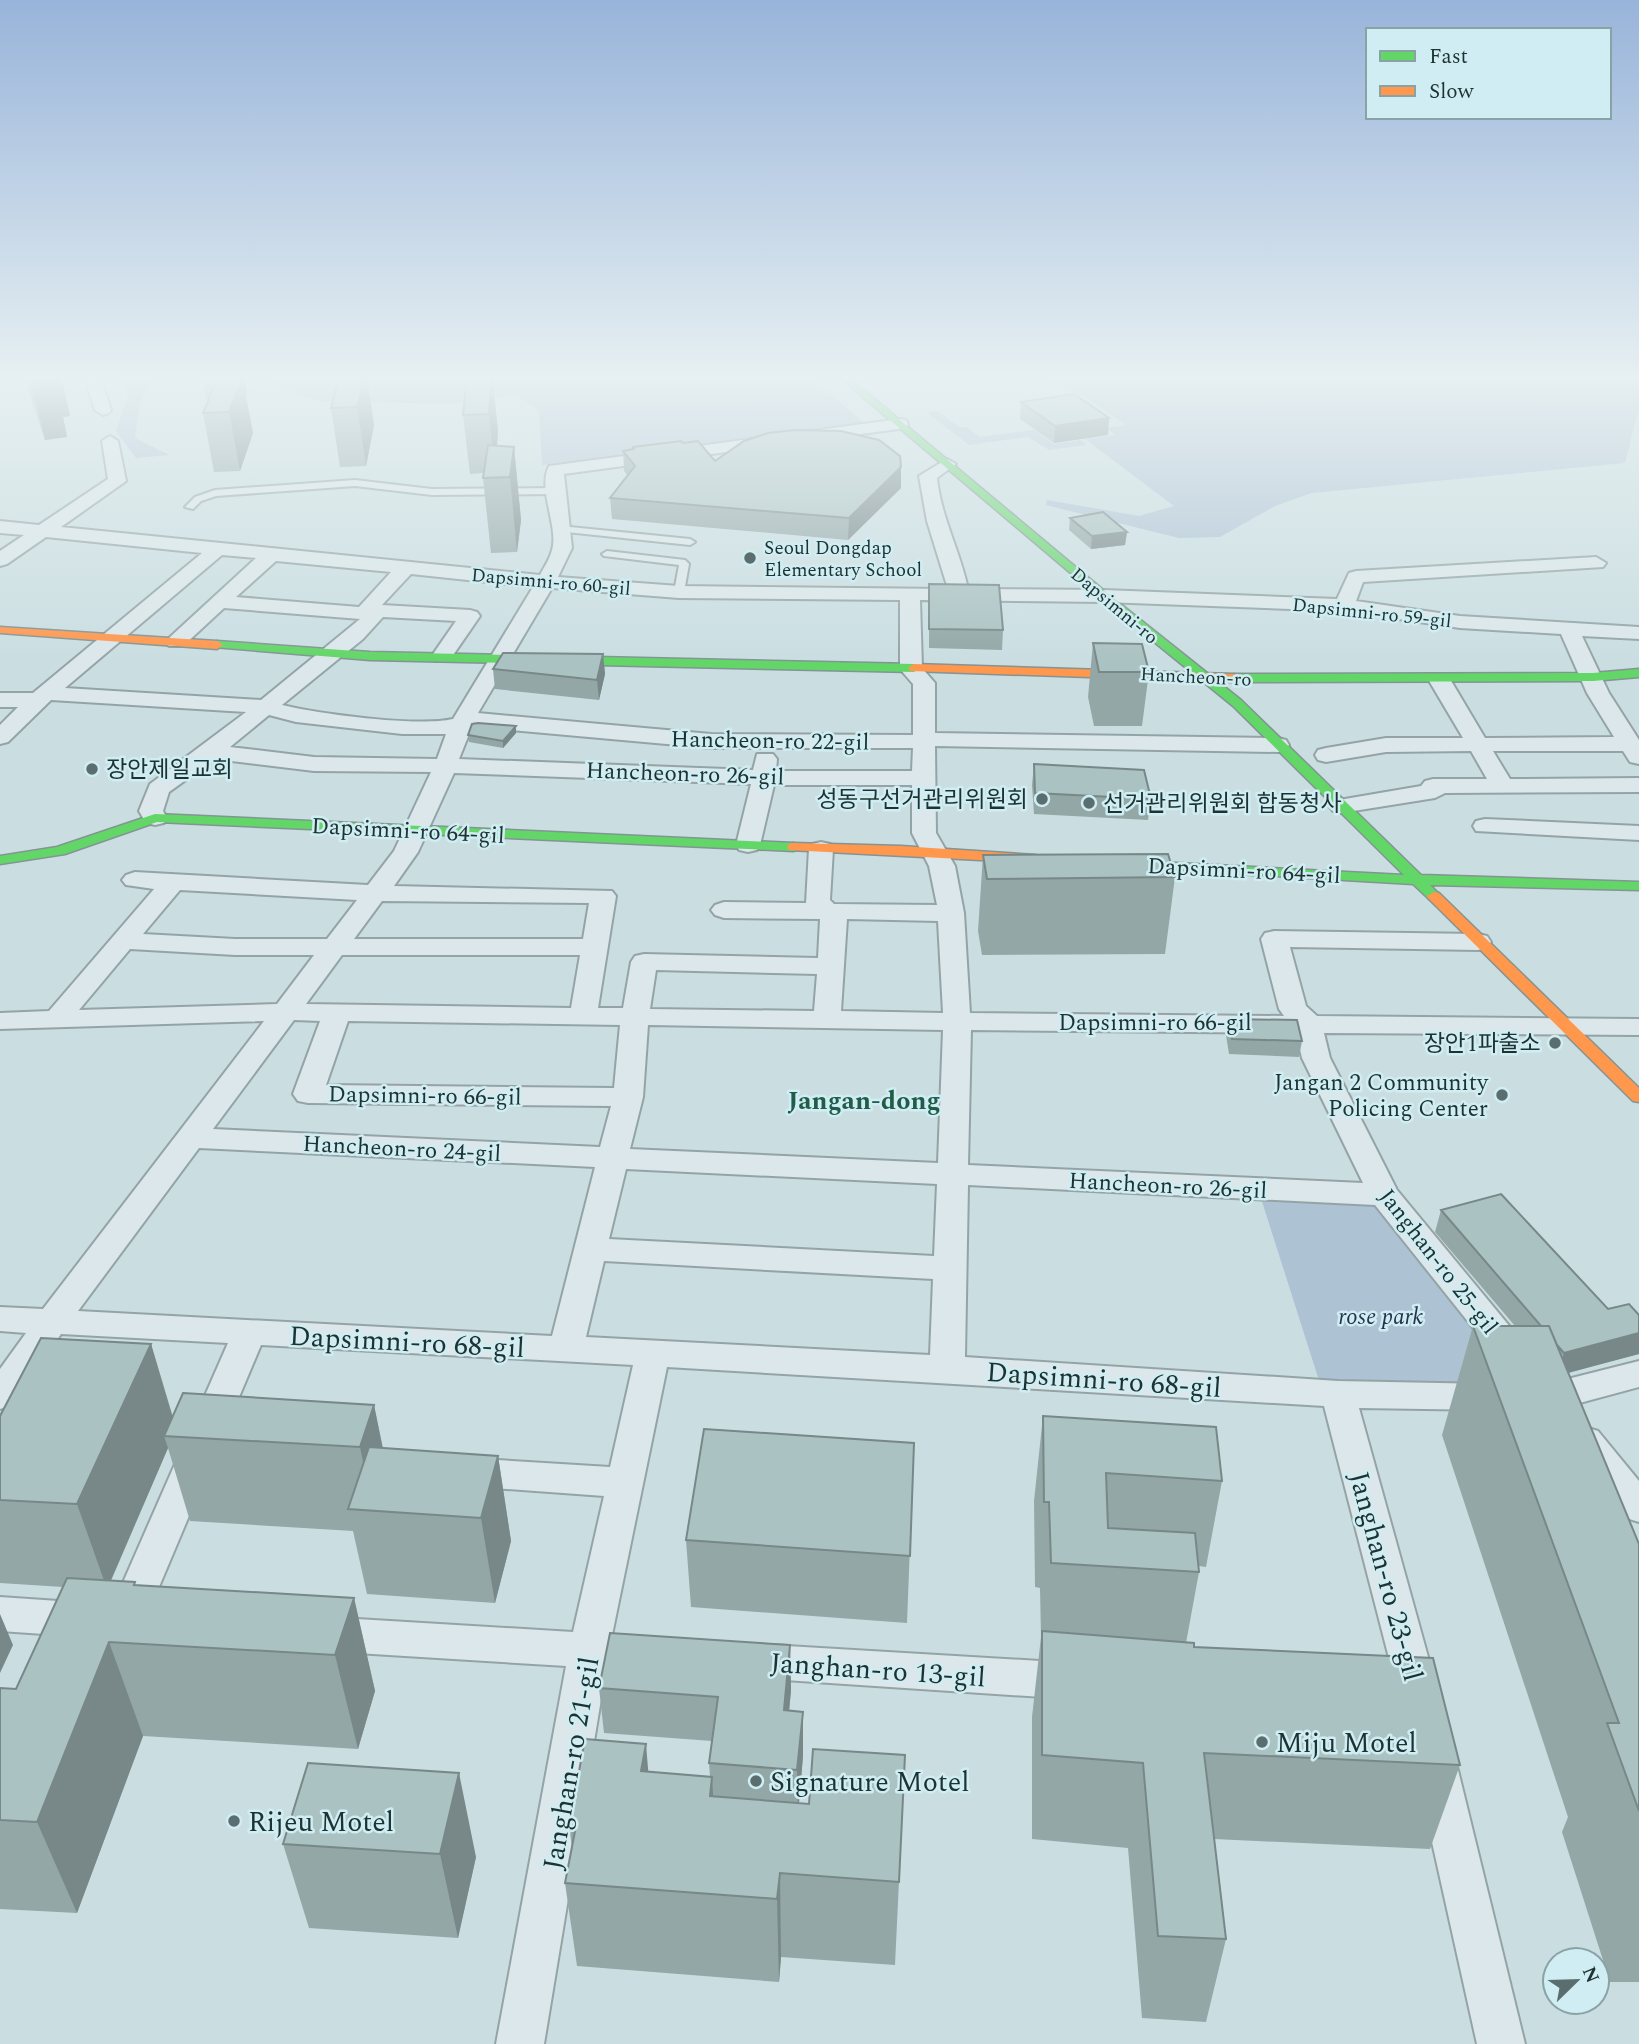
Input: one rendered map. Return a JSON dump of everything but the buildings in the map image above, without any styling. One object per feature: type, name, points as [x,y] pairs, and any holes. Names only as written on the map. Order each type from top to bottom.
[{"type":"main road","name":"Dapsimni-ro","points":[[956,471],[1237,704],[1639,1097]]},
{"type":"main road","name":"Hancheon-ro","points":[[0,630],[331,653],[498,659],[1267,679],[1593,677],[1639,673]]},
{"type":"main road","name":"Dapsimni-ro 64-gil","points":[[0,860],[24,859],[92,842],[155,818],[513,836],[607,837],[821,849],[933,852],[1056,860]]},
{"type":"main road","name":"Dapsimni-ro 64-gil","points":[[1110,863],[1416,880],[1639,886]]},
{"type":"street","points":[[0,560],[117,481],[115,471]]},
{"type":"street","points":[[0,1395],[51,1323],[406,852],[445,767],[461,724],[546,582],[563,548],[555,471]]},
{"type":"street","points":[[936,471],[929,476],[929,490],[938,528],[958,584],[958,595]]},
{"type":"street","name":"Dapsimni-ro 60-gil","points":[[0,527],[546,582],[679,592],[1104,596]]},
{"type":"street","points":[[0,737],[43,696],[218,549]]},
{"type":"street","points":[[176,642],[272,554]]},
{"type":"street","points":[[1344,605],[1356,577],[1596,563]]},
{"type":"street","points":[[155,818],[151,811],[158,789],[210,752],[356,635],[374,616],[369,607],[406,568]]},
{"type":"street","points":[[910,594],[911,669],[924,683],[924,833],[942,866],[951,914],[957,1022],[947,1369]]},
{"type":"street","name":"Dapsimni-ro 59-gil","points":[[1104,596],[1344,605],[1460,622],[1639,633]]},
{"type":"street","points":[[218,602],[361,613],[470,616],[442,657]]},
{"type":"street","points":[[1568,627],[1598,693],[1635,752]]},
{"type":"street","points":[[1439,679],[1503,785]]},
{"type":"street","name":"Hancheon-ro 22-gil","points":[[0,699],[22,701],[43,696],[266,708],[296,715],[402,727],[439,729],[479,720],[644,737],[765,742],[1278,745]]},
{"type":"street","points":[[748,845],[764,777],[765,742]]},
{"type":"street","points":[[1326,755],[1386,745],[1477,744],[1635,752]]},
{"type":"street","points":[[210,752],[314,764],[445,767]]},
{"type":"street","name":"Hancheon-ro 26-gil","points":[[445,767],[586,769],[666,775],[925,778]]},
{"type":"street","points":[[1340,806],[1435,791],[1433,786],[1639,785]]},
{"type":"street","points":[[1485,826],[1639,833]]},
{"type":"street","points":[[821,849],[817,901],[834,919],[827,1020]]},
{"type":"street","points":[[135,880],[375,893],[603,896],[583,1016]]},
{"type":"street","points":[[57,1019],[173,882]]},
{"type":"street","points":[[724,910],[951,914]]},
{"type":"street","points":[[1308,1023],[1293,1009],[1274,939],[1478,942]]},
{"type":"street","points":[[122,941],[235,947],[595,947]]},
{"type":"street","points":[[566,1349],[628,1097],[635,1017],[644,962],[829,966]]},
{"type":"street","name":"Dapsimni-ro 66-gil","points":[[0,1021],[288,1012],[957,1022],[1639,1027]]},
{"type":"street","name":"Dapsimni-ro 66-gil","points":[[337,1013],[308,1094],[628,1097]]},
{"type":"street","name":"Janghan-ro 25-gil","points":[[1308,1023],[1317,1058],[1384,1195],[1639,1507]]},
{"type":"street","name":"Hancheon-ro 24-gil","points":[[192,1138],[613,1159]]},
{"type":"street","name":"Hancheon-ro 26-gil","points":[[613,1159],[1384,1195]]},
{"type":"street","points":[[590,1249],[949,1268]]},
{"type":"street","name":"Dapsimni-ro 68-gil","points":[[0,1320],[947,1369],[1339,1394],[1550,1398],[1639,1374]]},
{"type":"street","points":[[125,1622],[248,1333]]},
{"type":"street","name":"Janghan-ro 21-gil","points":[[520,2044],[589,1650],[653,1354]]},
{"type":"street","name":"Janghan-ro 23-gil","points":[[1339,1394],[1421,1704],[1501,2044]]},
{"type":"street","points":[[197,1454],[239,1456]]},
{"type":"street","points":[[432,1470],[625,1483]]},
{"type":"street","points":[[0,1614],[166,1625]]},
{"type":"street","points":[[289,1632],[673,1656]]},
{"type":"street","name":"Janghan-ro 13-gil","points":[[714,1658],[1102,1683]]},
{"type":"street","points":[[1380,1701],[1421,1704]]},
{"type":"lane","points":[[190,508],[198,499],[215,493],[355,483],[432,492],[556,491]]},
{"type":"lane","points":[[560,529],[690,542]]},
{"type":"lane","points":[[607,554],[682,562],[684,564],[679,592]]},
{"type":"green space","points":[[1128,471],[1537,471],[1312,493],[1275,506],[1220,537],[1179,538],[1046,505],[1047,500],[1139,516],[1174,506]]},
{"type":"green space","name":"rose park","points":[[1258,1189],[1384,1195],[1550,1398],[1323,1393]]},
{"type":"traffic: fast","points":[[956,471],[1237,703],[1434,896]]},
{"type":"traffic: fast","points":[[217,645],[370,656],[914,668]]},
{"type":"traffic: fast","points":[[1234,678],[1593,677],[1639,673]]},
{"type":"traffic: fast","points":[[0,860],[60,851],[155,818],[794,847]]},
{"type":"traffic: fast","points":[[1120,864],[1464,882],[1639,886]]},
{"type":"traffic: slow","points":[[0,630],[217,645]]},
{"type":"traffic: slow","points":[[914,668],[1234,678]]},
{"type":"traffic: slow","points":[[794,847],[901,850],[1036,859]]},
{"type":"traffic: slow","points":[[1434,896],[1639,1097]]},
{"type":"place","name":"Seoul Dongdap Elementary School","points":[[750,558]]},
{"type":"place","name":"장안제일교회","points":[[92,769]]},
{"type":"place","name":"성동구선거관리위원회","points":[[1042,799]]},
{"type":"place","name":"선거관리위원회 합동청사","points":[[1089,803]]},
{"type":"place","name":"장안1파출소","points":[[1555,1043]]},
{"type":"place","name":"Jangan 2 Community Policing Center","points":[[1502,1095]]},
{"type":"place","name":"Miju Motel","points":[[1262,1742]]},
{"type":"place","name":"Signature Motel","points":[[756,1781]]},
{"type":"place","name":"Rijeu Motel","points":[[234,1821]]},
{"type":"district","name":"Jangan-dong","points":[[864,1100]]}]
